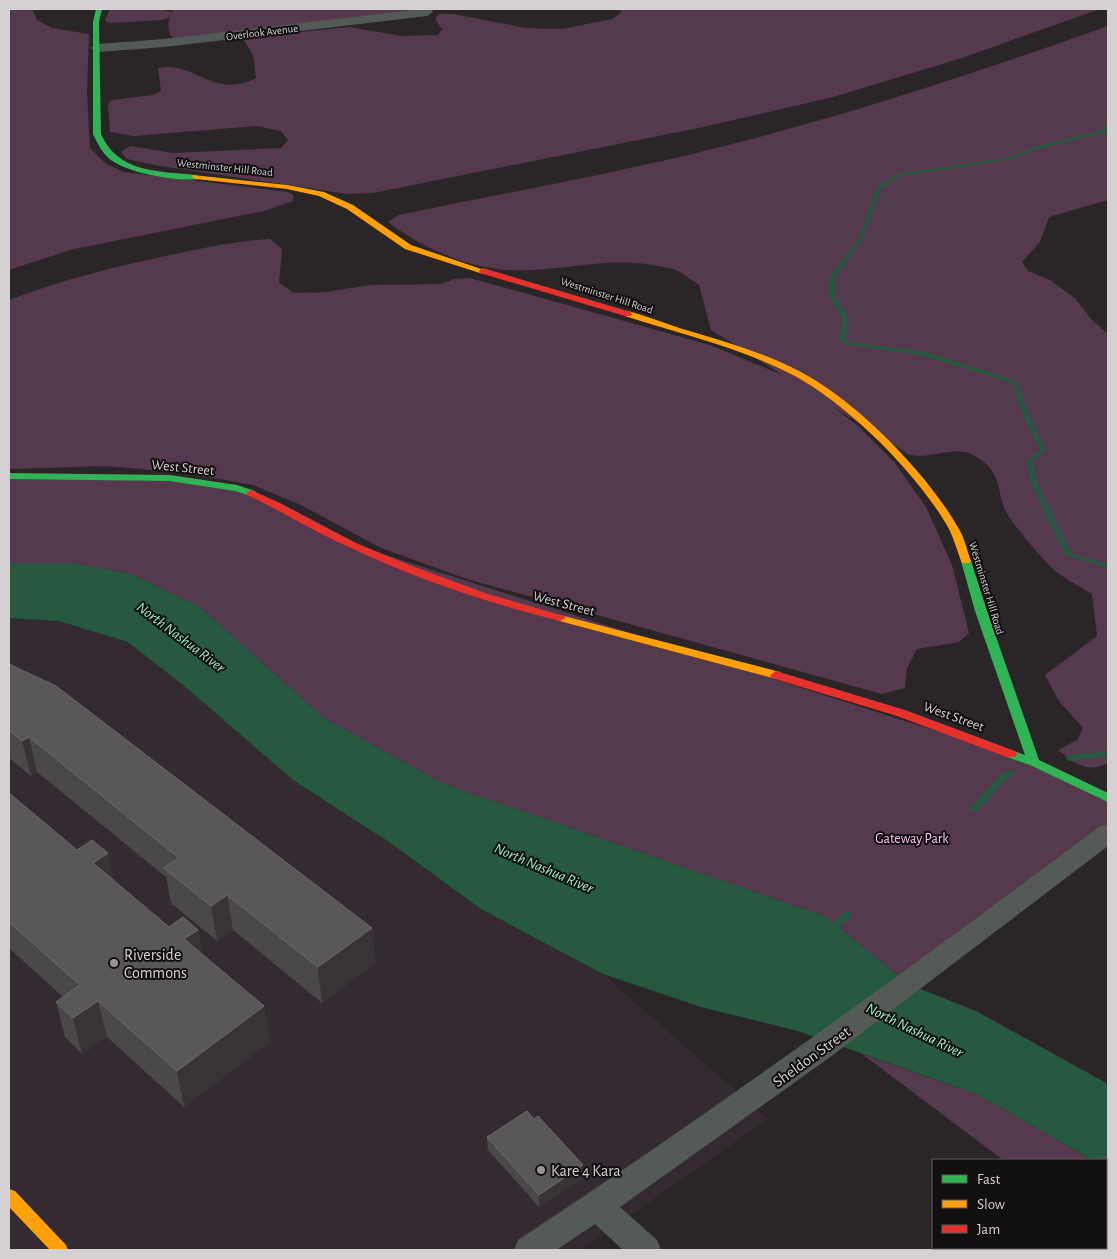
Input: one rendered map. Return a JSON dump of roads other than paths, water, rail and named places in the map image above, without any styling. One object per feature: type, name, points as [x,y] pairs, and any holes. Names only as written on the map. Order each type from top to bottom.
[{"type":"main road","name":"Westminster Hill Road","points":[[99,9],[96,22],[98,48],[95,96],[97,134],[104,150],[120,164],[149,171],[287,187],[321,194],[350,207],[408,247],[448,261],[590,302],[755,356],[797,373],[830,395],[901,460],[923,484],[955,531],[968,564],[980,611],[1034,762]]},
{"type":"main road","name":"West Street","points":[[9,476],[170,478],[237,488],[282,506],[352,544],[429,577],[538,612],[759,670],[901,713],[1034,762],[1108,798]]},
{"type":"main road","points":[[9,1196],[60,1250]]},
{"type":"street","name":"Overlook Avenue","points":[[98,48],[164,44],[426,12]]},
{"type":"street","name":"Sheldon Street","points":[[530,1250],[597,1206],[835,1040],[1108,833]]},
{"type":"street","points":[[597,1206],[645,1250]]},
{"type":"water","name":"North Nashua River","points":[[9,563],[74,563],[132,574],[200,607],[323,717],[442,783],[827,917],[908,984],[976,1011],[1108,1084],[1108,1170],[1107,1159],[1091,1159],[977,1094],[798,1031],[701,1007],[603,974],[481,909],[389,842],[293,780],[189,690],[128,642],[59,621],[9,618]]},
{"type":"waterway","points":[[1108,127],[1104,131],[1035,148],[1012,158],[898,175],[879,188],[861,238],[832,278],[832,295],[846,319],[842,338],[847,343],[922,353],[1015,382],[1025,412],[1043,450],[1030,461],[1033,480],[1068,554],[1108,566]]},
{"type":"waterway","points":[[1070,758],[1108,753]]},
{"type":"waterway","points":[[974,809],[1005,775],[1011,773]]},
{"type":"waterway","points":[[836,925],[848,914]]},
{"type":"place","name":"Riverside Commons","points":[[114,963]]},
{"type":"place","name":"Kare 4 Kara","points":[[541,1170]]},
{"type":"park label","name":"Gateway Park","points":[[912,838]]}]
